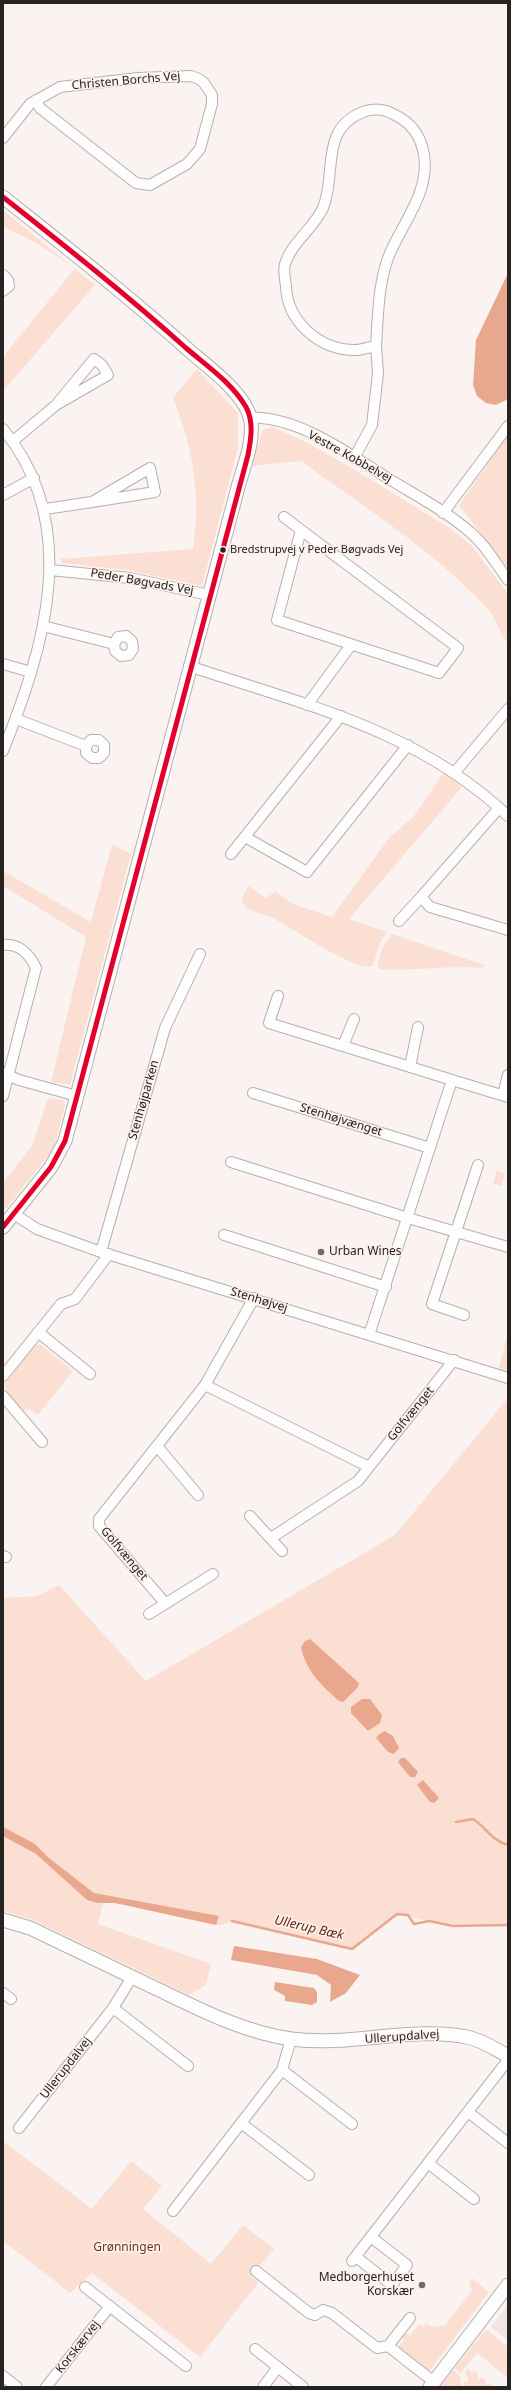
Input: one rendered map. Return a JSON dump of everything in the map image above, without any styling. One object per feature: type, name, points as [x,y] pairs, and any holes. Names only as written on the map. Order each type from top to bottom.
[{"type":"street","name":"Christen Borchs Vej","points":[[3,138],[36,100],[60,87],[138,78],[192,76],[204,83],[212,95],[212,104],[202,143],[196,154],[187,164],[159,182],[143,185],[136,183],[40,108],[36,100]]},
{"type":"street","points":[[354,458],[372,425],[378,373],[376,346],[382,280],[389,258],[418,201],[425,174],[420,137],[407,120],[388,111],[369,110],[350,117],[336,135],[330,156],[328,188],[322,209],[298,240],[284,265],[286,300],[302,328],[324,344],[355,350],[376,346]]},
{"type":"street","points":[[3,197],[157,321],[240,398],[250,418],[248,447],[189,666],[179,710],[77,1096],[60,1153],[3,1227]]},
{"type":"street","points":[[3,276],[8,280],[9,286],[3,291]]},
{"type":"street","points":[[13,441],[56,405],[108,375],[102,365],[94,359],[56,405]]},
{"type":"street","name":"Vestre Kobbelvej","points":[[250,418],[268,418],[283,422],[329,443],[443,513],[481,542],[508,580]]},
{"type":"street","points":[[443,513],[508,426]]},
{"type":"street","points":[[3,429],[13,441],[34,478],[45,509],[50,538],[50,570],[43,626],[31,672],[16,719],[3,751]]},
{"type":"street","points":[[45,509],[92,502],[155,492],[150,468],[92,502]]},
{"type":"street","points":[[3,495],[34,478]]},
{"type":"street","points":[[284,517],[458,648],[439,673],[351,646],[277,620],[301,530]]},
{"type":"street","name":"Peder Bøgvads Vej","points":[[50,570],[130,578],[209,595]]},
{"type":"street","points":[[43,626],[114,644]]},
{"type":"street","points":[[307,705],[351,646]]},
{"type":"street","points":[[3,664],[31,672]]},
{"type":"street","points":[[189,666],[342,716],[382,732],[455,772],[508,816]]},
{"type":"street","points":[[455,772],[508,709]]},
{"type":"street","points":[[231,854],[342,716]]},
{"type":"street","points":[[16,719],[86,746]]},
{"type":"street","points":[[245,837],[307,872],[408,745]]},
{"type":"street","points":[[399,921],[499,808]]},
{"type":"street","points":[[420,897],[430,908],[508,930]]},
{"type":"street","points":[[3,945],[13,945],[20,949],[32,959],[36,968],[5,1074],[3,1096]]},
{"type":"street","name":"Stenhøjparken","points":[[105,1253],[165,1028],[200,954]]},
{"type":"street","points":[[278,996],[269,1024],[506,1096],[508,1075]]},
{"type":"street","points":[[343,1046],[354,1019]]},
{"type":"street","points":[[410,1067],[418,1027]]},
{"type":"street","points":[[5,1074],[77,1096]]},
{"type":"street","points":[[369,1335],[452,1080]]},
{"type":"street","name":"Stenhøjvænget","points":[[253,1093],[430,1148]]},
{"type":"street","points":[[231,1162],[408,1218],[508,1246]]},
{"type":"street","points":[[464,1315],[432,1304],[478,1165]]},
{"type":"street","name":"Stenhøjvej","points":[[14,1214],[37,1230],[105,1253],[508,1378]]},
{"type":"street","points":[[224,1235],[386,1286]]},
{"type":"street","points":[[3,1376],[61,1304],[75,1299],[105,1253]]},
{"type":"street","name":"Golfvænget","points":[[165,1603],[99,1526],[99,1519],[205,1385],[254,1298]]},
{"type":"street","points":[[38,1332],[90,1374]]},
{"type":"street","name":"Golfvænget","points":[[270,1538],[358,1481],[454,1360]]},
{"type":"street","points":[[205,1385],[369,1467]]},
{"type":"street","points":[[3,1396],[42,1442]]},
{"type":"street","points":[[158,1446],[198,1495]]},
{"type":"street","points":[[250,1516],[282,1551]]},
{"type":"street","points":[[148,1614],[213,1574]]},
{"type":"street","name":"Ullerupdalvej","points":[[3,1920],[30,1928],[234,2024],[291,2039],[335,2042],[441,2034],[468,2038],[487,2044],[508,2056]]},
{"type":"street","name":"Ullerupdalvej","points":[[18,2128],[113,2008],[132,1977]]},
{"type":"street","points":[[3,1993],[11,1999]]},
{"type":"street","points":[[113,2008],[188,2066]]},
{"type":"street","points":[[173,2211],[282,2070],[291,2039]]},
{"type":"street","points":[[371,2237],[407,2265],[392,2285],[354,2259],[428,2163],[508,2060]]},
{"type":"street","points":[[282,2070],[352,2124]]},
{"type":"street","points":[[468,2112],[508,2143]]},
{"type":"street","points":[[241,2123],[308,2175]]},
{"type":"street","points":[[428,2163],[474,2199]]},
{"type":"street","points":[[256,2271],[309,2314],[316,2315],[323,2310],[332,2313],[377,2348],[388,2346],[410,2318]]},
{"type":"street","points":[[388,2346],[432,2384],[508,2285]]},
{"type":"street","points":[[85,2287],[186,2366]]},
{"type":"street","name":"Korskærvej","points":[[46,2387],[110,2306]]},
{"type":"street","points":[[255,2349],[304,2387]]},
{"type":"street","points":[[263,2387],[278,2368]]},
{"type":"street","points":[[3,2376],[17,2387]]},
{"type":"shaded area","points":[[508,273],[508,399],[496,405],[486,403],[477,396],[473,385],[476,340]]},
{"type":"shaded area","points":[[310,1639],[359,1683],[358,1687],[343,1702],[339,1701],[321,1684],[306,1663],[301,1647],[305,1641]]},
{"type":"shaded area","points":[[362,1699],[370,1699],[382,1715],[380,1723],[368,1731],[351,1713],[351,1707]]},
{"type":"shaded area","points":[[385,1731],[393,1736],[399,1748],[394,1754],[388,1752],[376,1738]]},
{"type":"shaded area","points":[[401,1758],[405,1758],[418,1772],[415,1777],[410,1777],[398,1762]]},
{"type":"shaded area","points":[[423,1780],[439,1798],[434,1803],[430,1802],[417,1785]]},
{"type":"shaded area","points":[[3,1827],[35,1844],[49,1858],[94,1893],[219,1916],[216,1925],[115,1903],[97,1903],[87,1900],[36,1854],[3,1836]]},
{"type":"shaded area","points":[[234,1946],[317,1959],[360,1975],[346,1993],[330,2002],[331,1985],[317,1975],[231,1960]]},
{"type":"shaded area","points":[[275,1982],[314,1988],[317,1992],[317,2002],[312,2005],[285,2001],[285,1996],[274,1990]]},
{"type":"shaded area","points":[[508,2305],[508,2340],[491,2327]]},
{"type":"green space","points":[[3,210],[71,265],[33,241],[3,227]]},
{"type":"green space","points":[[75,268],[95,285],[3,391],[3,357]]},
{"type":"green space","points":[[197,369],[238,413],[238,447],[202,586],[127,570],[62,563],[60,559],[193,549],[196,510],[194,472],[186,435],[173,398]]},
{"type":"green space","points":[[272,427],[308,443],[365,476],[451,529],[472,546],[508,594],[508,644],[487,608],[444,567],[397,530],[301,461],[251,466],[263,430]]},
{"type":"green space","points":[[508,435],[508,569],[459,505]]},
{"type":"green space","points":[[444,772],[462,787],[349,919],[387,932],[380,942],[373,966],[353,963],[338,956],[271,917],[250,910],[243,904],[241,899],[249,886],[266,899],[275,891],[293,904],[332,917],[389,838],[414,816]]},
{"type":"green space","points":[[112,844],[131,854],[70,1085],[51,1082],[86,937],[3,886],[3,871],[91,922]]},
{"type":"green space","points":[[392,934],[484,965],[483,968],[457,967],[379,969],[377,966],[383,946]]},
{"type":"green space","points":[[48,1098],[63,1100],[65,1106],[55,1143],[49,1155],[3,1212],[3,1183],[33,1144]]},
{"type":"green space","points":[[497,1171],[505,1174],[501,1186],[493,1183]]},
{"type":"green space","points":[[508,1333],[508,1374],[498,1371]]},
{"type":"green space","points":[[35,1344],[41,1345],[73,1371],[38,1415],[29,1409],[23,1411],[6,1391],[4,1384]]},
{"type":"green space","points":[[508,1398],[508,1925],[453,1926],[397,1914],[352,1949],[232,1921],[222,1925],[216,1925],[115,1903],[103,1903],[98,1924],[211,1964],[206,1985],[189,1995],[31,1919],[3,1911],[3,1598],[37,1596],[59,1585],[146,1681],[395,1535]]},
{"type":"green space","name":"Grønningen","points":[[3,2141],[92,2209],[131,2161],[162,2186],[143,2209],[211,2264],[243,2225],[274,2249],[251,2276],[259,2282],[200,2357],[92,2273],[70,2293],[3,2241]]},
{"type":"green space","points":[[472,2278],[489,2292],[428,2373],[397,2349],[404,2340],[400,2337],[405,2332],[410,2336],[419,2324],[423,2327],[426,2323],[433,2327],[445,2325],[472,2291],[469,2282]]},
{"type":"green space","points":[[486,2329],[508,2347],[508,2378],[477,2353],[460,2374],[455,2368]]},
{"type":"green space","points":[[469,2367],[469,2371],[472,2373],[474,2371],[478,2374],[477,2377],[480,2380],[482,2377],[488,2386],[490,2383],[493,2387],[464,2387],[464,2381],[467,2382],[468,2379],[465,2372]]},
{"type":"green space","points":[[453,2370],[460,2376],[462,2387],[440,2387]]},
{"type":"waterway","points":[[456,1822],[473,1819],[493,1837],[508,1845]]},
{"type":"waterway","name":"Ullerup Bæk","points":[[232,1921],[352,1949],[397,1914],[408,1915],[414,1924],[429,1921],[453,1926],[508,1925]]},
{"type":"transit line","points":[[3,197],[73,252],[211,368],[234,390],[240,398],[249,413],[251,425],[248,455],[65,1141],[51,1167],[3,1227]]},
{"type":"place","name":"Bredstrupvej v Peder Bøgvads Vej","points":[[223,550]]},
{"type":"place","name":"Urban Wines","points":[[321,1252]]},
{"type":"place","name":"Medborgerhuset Korskær","points":[[422,2285]]}]
